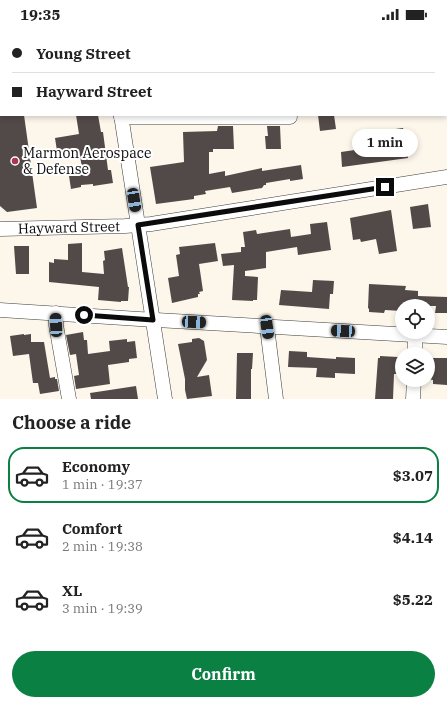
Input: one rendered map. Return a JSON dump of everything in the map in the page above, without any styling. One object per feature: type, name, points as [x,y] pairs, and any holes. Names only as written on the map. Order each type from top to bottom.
[{"type":"street","points":[[165,399],[121,116],[290,117]]},
{"type":"street","name":"Hayward Street","points":[[0,229],[138,225],[447,177]]},
{"type":"street","points":[[0,310],[395,334]]},
{"type":"street","points":[[56,313],[56,325],[69,399]]},
{"type":"street","points":[[267,327],[276,399]]},
{"type":"street","points":[[435,336],[447,337]]},
{"type":"street","points":[[413,399],[414,387]]},
{"type":"building","name":"Marmon Aerospace & Defense","points":[[0,116],[24,116],[37,208],[7,212],[0,206]]},
{"type":"building","points":[[76,116],[98,116],[101,132],[103,132],[108,170],[111,170],[113,183],[93,186],[93,184],[81,185],[81,187],[71,189],[69,176],[83,173],[79,151],[76,152],[75,148],[57,151],[55,138],[79,134]]},
{"type":"building","points":[[318,116],[334,116],[336,129],[320,131]]},
{"type":"building","points":[[218,126],[233,126],[234,149],[213,149],[213,152],[209,152],[209,174],[225,171],[225,176],[262,168],[262,171],[301,165],[303,179],[290,181],[290,179],[266,183],[266,185],[262,188],[232,193],[230,187],[205,191],[206,194],[194,196],[194,199],[156,204],[150,167],[184,162],[183,132],[217,131]]},
{"type":"building","points":[[267,126],[280,126],[281,149],[266,149],[265,136],[268,136]]},
{"type":"building","points":[[403,128],[408,158],[342,167],[341,152],[389,145],[388,130]]},
{"type":"building","points":[[428,204],[431,227],[413,229],[410,207]]},
{"type":"building","points":[[391,210],[397,251],[379,254],[376,239],[361,242],[360,239],[353,240],[350,218]]},
{"type":"building","points":[[327,222],[331,250],[298,255],[297,247],[266,252],[266,268],[245,271],[245,276],[258,277],[257,300],[232,300],[234,265],[223,266],[221,254],[241,252],[241,247],[245,247],[243,232],[256,230],[257,234],[290,229],[291,237],[311,234],[310,224]]},
{"type":"building","points":[[82,243],[82,272],[104,274],[104,251],[122,248],[129,287],[128,301],[121,302],[98,300],[99,287],[49,282],[49,262],[54,263],[54,259],[68,260],[68,244]]},
{"type":"building","points":[[215,243],[218,261],[199,264],[203,291],[199,292],[200,294],[198,294],[198,297],[172,303],[168,278],[179,276],[176,255],[180,254],[179,247]]},
{"type":"building","points":[[14,246],[29,246],[29,274],[16,274]]},
{"type":"building","points":[[313,280],[334,281],[333,294],[330,294],[329,309],[279,305],[281,290],[312,292]]},
{"type":"building","points":[[369,284],[406,286],[405,290],[418,291],[418,296],[447,297],[447,313],[435,313],[435,299],[395,299],[395,311],[385,310],[384,313],[369,312]]},
{"type":"building","points":[[83,332],[84,340],[87,340],[88,354],[110,351],[109,341],[127,339],[127,342],[135,341],[137,358],[129,359],[129,362],[108,365],[110,384],[76,389],[74,376],[79,375],[76,354],[70,355],[66,335]]},
{"type":"building","points":[[31,334],[31,342],[44,342],[50,378],[55,377],[55,379],[57,379],[59,391],[40,394],[38,383],[33,383],[29,354],[13,356],[10,336]]},
{"type":"building","points":[[199,338],[204,341],[207,360],[197,377],[209,375],[212,396],[187,399],[185,379],[178,344],[192,342],[192,339]]},
{"type":"building","points":[[289,351],[307,352],[307,357],[336,359],[336,357],[355,358],[355,374],[335,373],[335,378],[316,377],[317,368],[288,367]]},
{"type":"building","points":[[237,353],[253,353],[251,369],[251,399],[236,399]]},
{"type":"building","points":[[380,356],[395,357],[393,399],[375,399],[378,358],[380,358]]},
{"type":"building","points":[[435,358],[447,358],[447,385],[435,384]]},
{"type":"building","points":[[136,386],[138,399],[91,399],[90,393]]},
{"type":"place","name":"Marmon Aerospace & Defense","points":[[15,161]]},
{"type":"route","points":[[84,315],[153,320],[138,225],[167,222],[385,187]]}]
